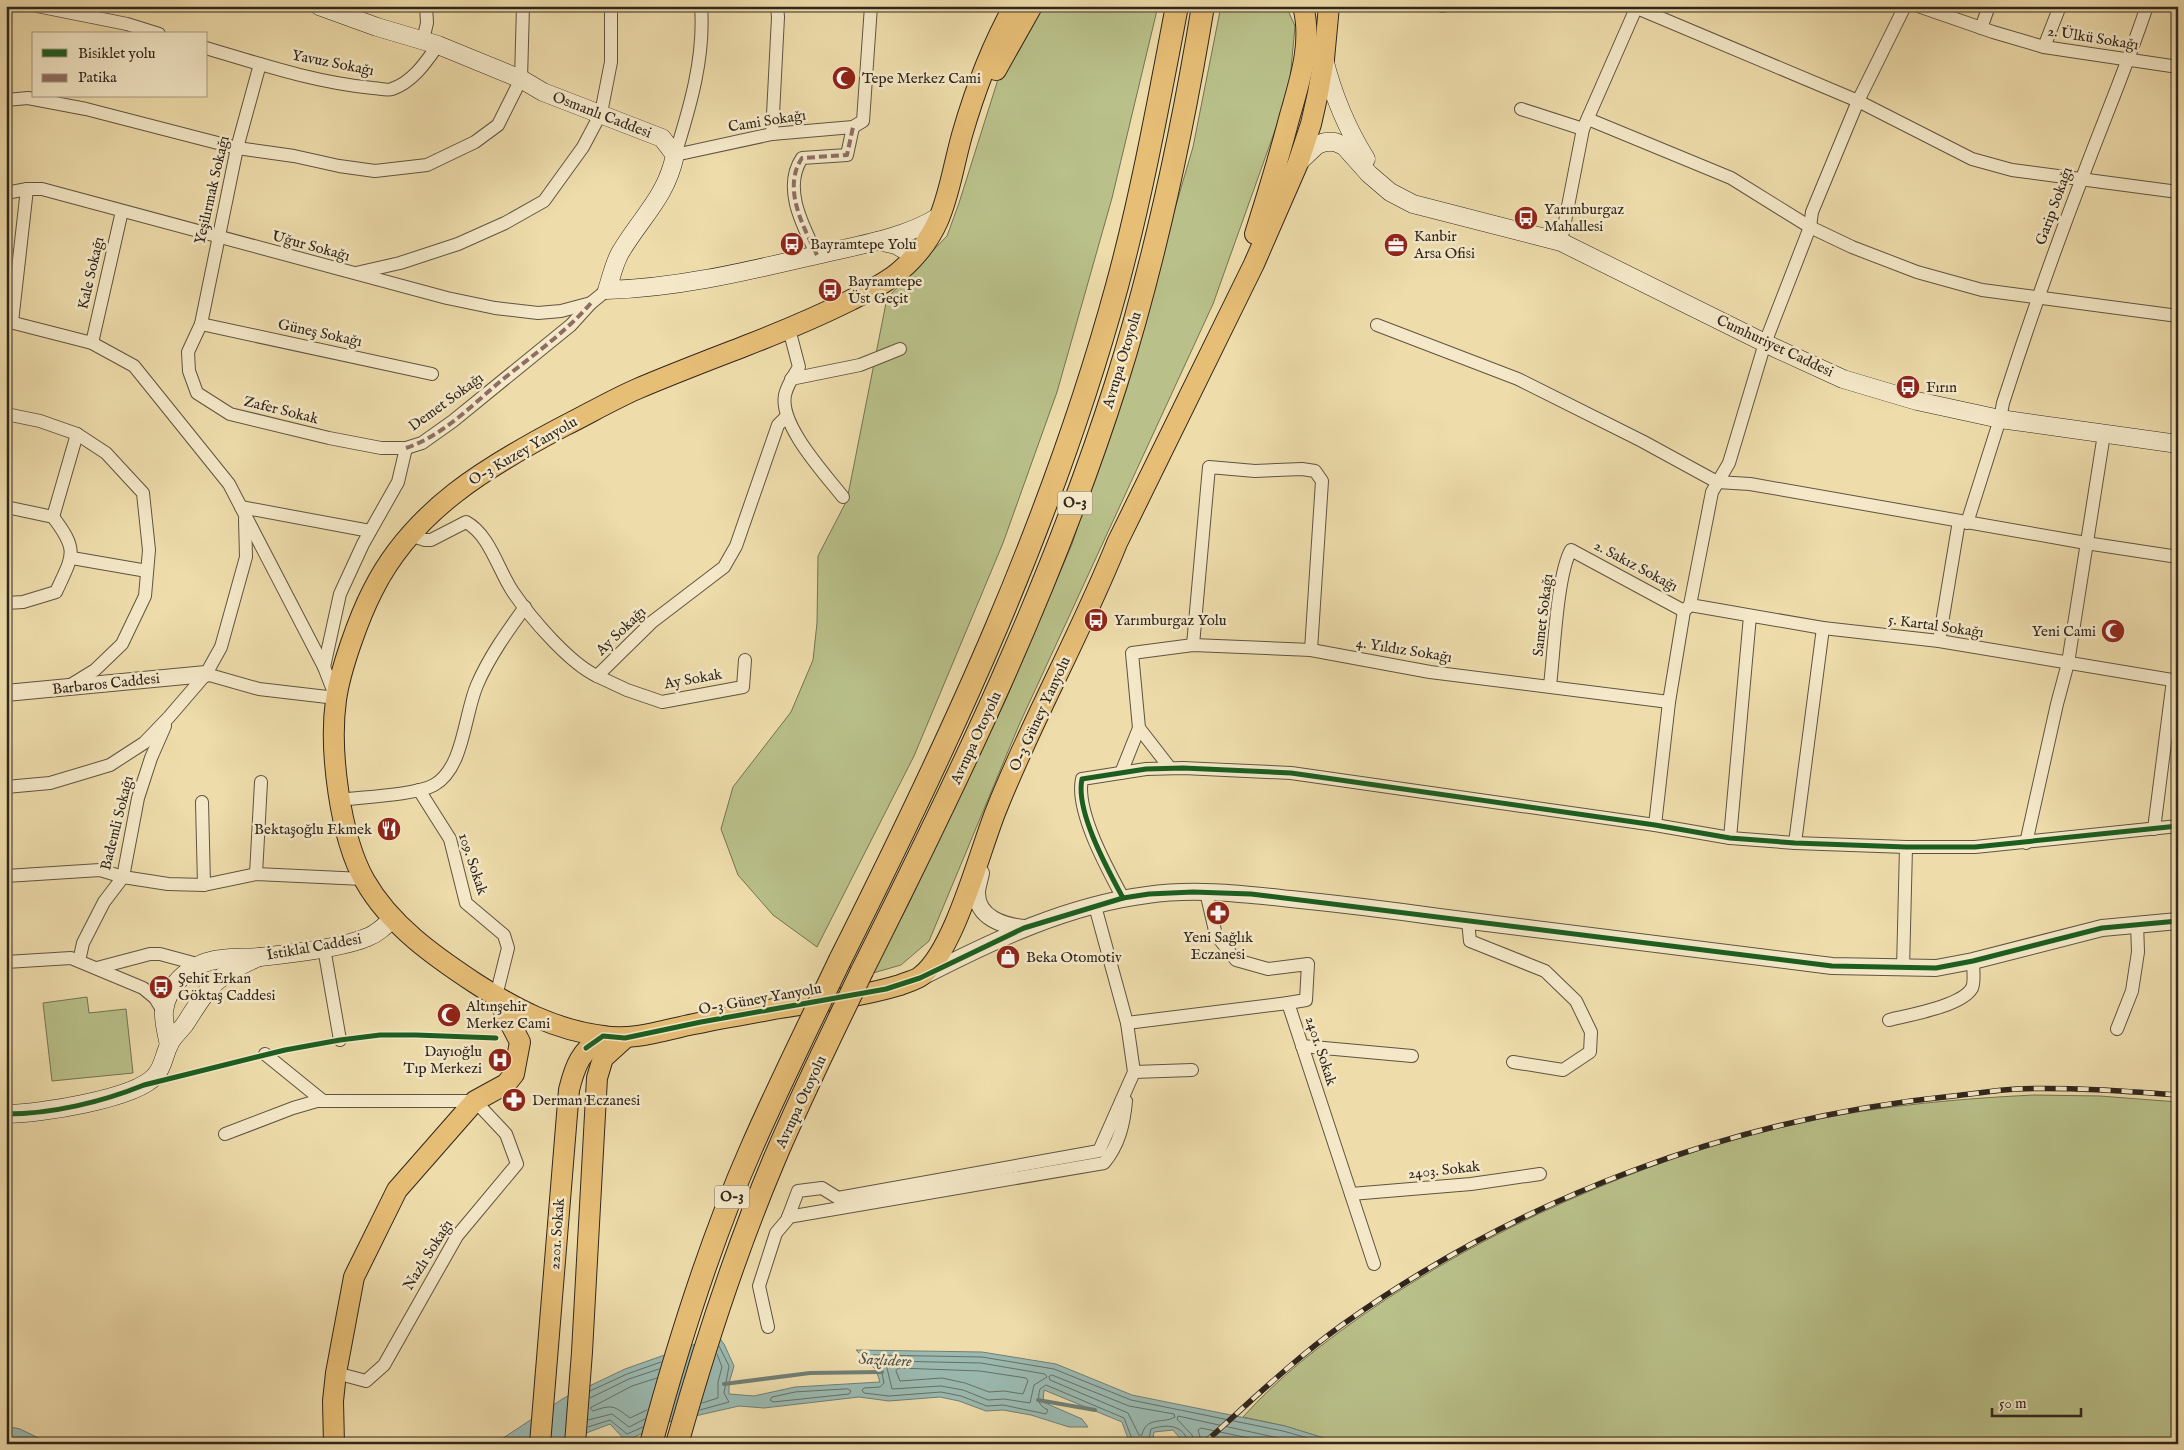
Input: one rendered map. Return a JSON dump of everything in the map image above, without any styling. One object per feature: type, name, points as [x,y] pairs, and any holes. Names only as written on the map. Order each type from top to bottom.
[{"type":"highway","name":"Avrupa Otoyolu","points":[[650,1444],[699,1284],[750,1150],[951,732],[1024,562],[1072,430],[1106,326],[1128,244],[1177,6]]},
{"type":"highway","name":"Avrupa Otoyolu","points":[[677,1444],[718,1306],[762,1192],[811,1079],[862,971],[975,742],[1039,594],[1089,462],[1118,376],[1147,273],[1180,131],[1203,6]]},
{"type":"main road","name":"Osmanlı Caddesi","points":[[319,6],[430,43],[521,79],[543,92],[662,138],[675,155]]},
{"type":"main road","name":"O-3 Kuzey Yanyolu","points":[[603,1036],[567,1030],[552,1024],[496,996],[450,966],[392,919],[363,879],[348,837],[339,800],[335,742],[336,698],[352,642],[374,588],[410,535],[430,513],[471,479],[538,440],[632,391],[789,329],[867,292],[897,274],[926,244],[940,216],[949,194],[960,142],[976,88],[989,56],[1014,6]]},
{"type":"main road","points":[[949,194],[990,79],[1032,6]]},
{"type":"main road","points":[[1240,294],[1298,85],[1307,37],[1303,6]]},
{"type":"main road","points":[[1240,294],[1298,163],[1310,124],[1324,59],[1329,6]]},
{"type":"main road","name":"Cumhuriyet Caddesi","points":[[1324,59],[1335,98],[1350,132],[1390,192]]},
{"type":"main road","name":"Cumhuriyet Caddesi","points":[[1298,163],[1317,145],[1325,142],[1335,142],[1344,146],[1369,174],[1390,192],[1413,204],[1438,212],[1561,242],[1765,343],[1843,379],[1917,401],[2000,419],[2178,444]]},
{"type":"main road","points":[[675,155],[671,175],[655,205],[620,254],[607,290],[640,289],[711,279],[878,241],[928,224],[940,216]]},
{"type":"main road","points":[[878,241],[896,245],[915,256]]},
{"type":"main road","name":"O-3 Güney Yanyolu","points":[[603,1036],[625,1038],[701,1022],[886,989],[920,978],[940,954],[955,924],[997,807],[1098,590],[1117,543],[1240,294]]},
{"type":"main road","name":"İstiklal Caddesi","points":[[197,964],[221,959],[259,957],[324,948],[367,938],[381,930],[392,919]]},
{"type":"main road","name":"İstiklal Caddesi","points":[[6,1114],[59,1109],[127,1092],[144,1085],[155,1076],[169,1045],[196,1004],[211,986],[227,971],[259,957]]},
{"type":"main road","points":[[169,1045],[164,1013],[170,992],[181,977],[197,964],[206,967],[211,973],[211,986]]},
{"type":"main road","points":[[334,1444],[336,1373],[354,1277],[397,1190],[475,1101],[506,1084],[514,1074],[519,1056],[520,1042],[496,996]]},
{"type":"main road","points":[[164,1013],[173,1023],[186,1021]]},
{"type":"main road","name":"2201. Sokak","points":[[540,1444],[569,1090],[572,1076],[588,1046],[603,1036]]},
{"type":"main road","name":"2201. Sokak","points":[[574,1444],[582,1352],[597,1078],[603,1058],[625,1038]]},
{"type":"street","points":[[37,6],[127,24],[153,32]]},
{"type":"street","points":[[426,6],[430,43]]},
{"type":"street","points":[[6,100],[28,98],[86,109],[237,148],[375,171],[427,165],[475,142],[498,125],[521,79],[523,6]]},
{"type":"street","points":[[353,274],[400,263],[458,244],[506,223],[544,201],[583,147],[601,113],[611,62],[611,6]]},
{"type":"street","points":[[675,155],[693,98],[703,28],[701,6]]},
{"type":"street","points":[[772,134],[777,6]]},
{"type":"street","points":[[818,255],[799,217],[794,186],[796,168],[802,158],[847,155],[858,124],[871,6]]},
{"type":"street","points":[[1655,826],[1669,702],[1712,492],[1730,463],[1765,343],[1810,227],[1812,212],[1858,101],[1905,6]]},
{"type":"street","name":"2. Ülkü Sokağı","points":[[1918,6],[2044,47],[2178,67]]},
{"type":"street","points":[[1981,28],[1989,6]]},
{"type":"street","points":[[2044,47],[2060,6]]},
{"type":"street","name":"Garip Sokağı","points":[[1939,641],[1963,522],[2000,419],[2003,403],[2037,298],[2081,179],[2129,60],[2146,6]]},
{"type":"street","points":[[1561,242],[1585,124],[1637,7],[1858,101],[1972,159],[2012,170],[2178,192]]},
{"type":"street","name":"Yavuz Sokağı","points":[[208,49],[260,64],[352,86],[391,90],[408,80],[424,66],[430,43]]},
{"type":"street","name":"Yeşilırmak Sokağı","points":[[201,324],[237,148],[260,64]]},
{"type":"street","points":[[1522,109],[1585,124],[1730,178],[1810,227],[1917,272],[1982,290],[2178,316]]},
{"type":"street","name":"Cami Sokağı","points":[[675,155],[772,134],[858,124]]},
{"type":"street","points":[[27,188],[9,322],[92,343],[134,366],[229,484],[324,667],[336,698],[259,690],[206,674]]},
{"type":"street","name":"Uğur Sokağı","points":[[6,193],[27,188],[42,189],[353,274],[495,308],[538,313],[562,311],[592,302],[607,290]]},
{"type":"street","name":"Kale Sokağı","points":[[92,343],[122,211]]},
{"type":"street","name":"Demet Sokağı","points":[[324,667],[340,594],[370,532],[398,482],[406,448],[422,443],[453,420],[571,325],[592,302]]},
{"type":"street","name":"Güneş Sokağı","points":[[201,324],[432,374]]},
{"type":"street","name":"Zafer Sokak","points":[[201,324],[188,352],[189,371],[197,393],[230,414],[329,438],[381,448],[406,448]]},
{"type":"street","points":[[1377,326],[1518,379],[1642,440],[1717,482],[1750,484],[2086,543],[2178,557]]},
{"type":"street","points":[[789,329],[799,367],[784,395],[787,416],[803,446],[843,497]]},
{"type":"street","points":[[791,379],[860,365],[900,349]]},
{"type":"street","points":[[6,414],[40,421],[77,434],[106,453],[143,493],[149,550],[145,596],[122,644],[94,670],[66,688]]},
{"type":"street","name":"Ay Sokağı","points":[[410,535],[431,540],[466,522],[474,526],[482,535],[513,591],[541,627],[584,670],[597,676],[652,622],[724,567],[736,546],[778,425],[787,416]]},
{"type":"street","points":[[53,517],[77,434]]},
{"type":"street","points":[[2026,843],[2068,663],[2104,434]]},
{"type":"street","points":[[1193,645],[1209,468],[1254,471],[1302,469],[1315,471],[1322,481],[1311,650]]},
{"type":"street","points":[[6,507],[53,517],[67,536],[72,558],[56,592],[23,602],[6,603]]},
{"type":"street","points":[[243,512],[370,532]]},
{"type":"street","points":[[6,787],[50,783],[110,765],[144,743],[169,717],[206,674],[221,647],[246,557],[243,512]]},
{"type":"street","name":"2. Sakız Sokağı","points":[[1571,550],[1687,608]]},
{"type":"street","name":"Samet Sokağı","points":[[1550,685],[1566,558],[1571,550]]},
{"type":"street","points":[[72,558],[147,571]]},
{"type":"street","points":[[339,800],[419,790],[434,785],[452,767],[476,686],[498,645],[525,607]]},
{"type":"street","name":"5. Kartal Sokağı","points":[[1687,608],[1823,628],[1939,641],[2176,680]]},
{"type":"street","points":[[1730,838],[1750,616]]},
{"type":"street","points":[[1795,843],[1823,628]]},
{"type":"street","name":"4. Yıldız Sokağı","points":[[1139,728],[1132,652],[1193,645],[1311,650],[1430,672],[1550,685],[1669,702]]},
{"type":"street","name":"Ay Sokak","points":[[597,676],[627,690],[662,702],[743,687],[745,660]]},
{"type":"street","name":"Barbaros Caddesi","points":[[6,694],[206,674]]},
{"type":"street","points":[[2154,829],[2176,680]]},
{"type":"street","name":"Bademli Sokağı","points":[[79,961],[83,943],[100,910],[123,877],[138,798],[151,758],[169,717]]},
{"type":"street","points":[[1139,728],[1170,768]]},
{"type":"street","points":[[1121,773],[1139,728]]},
{"type":"street","points":[[1123,898],[1100,855],[1084,808],[1080,788],[1082,779],[1146,769],[1170,768],[1291,773],[1730,838],[1795,843],[1906,847],[1975,847],[2178,826]]},
{"type":"street","points":[[256,874],[261,782]]},
{"type":"street","name":"109. Sokak","points":[[419,790],[450,839],[466,903],[504,935],[508,948],[496,996]]},
{"type":"street","points":[[202,802],[204,885]]},
{"type":"street","points":[[997,807],[977,894],[980,907],[992,919],[1007,926],[1024,928]]},
{"type":"street","points":[[1903,969],[1906,847]]},
{"type":"street","points":[[6,876],[100,870],[123,877],[168,884],[204,885],[256,874],[363,879]]},
{"type":"street","points":[[1206,892],[1216,935],[1236,960],[1268,969],[1308,964],[1306,1000],[1288,1003]]},
{"type":"street","points":[[920,978],[1024,928],[1123,898],[1149,894],[1206,892],[1251,894],[1832,966],[1903,969],[1936,968],[1973,961],[2102,928],[2137,923],[2178,921]]},
{"type":"street","points":[[768,1327],[759,1286],[776,1233],[788,1217],[798,1191],[822,1188],[838,1198],[1099,1151],[1134,1072],[1127,1024],[1095,906]]},
{"type":"street","points":[[1468,921],[1470,941],[1545,972],[1576,1001],[1591,1032],[1590,1052],[1564,1070],[1513,1062]]},
{"type":"street","points":[[2117,1030],[2132,991],[2138,952],[2137,923]]},
{"type":"street","points":[[324,948],[340,1040]]},
{"type":"street","points":[[97,968],[150,954],[160,954],[197,964]]},
{"type":"street","points":[[6,962],[71,958],[143,988],[155,998],[164,1013]]},
{"type":"street","points":[[1889,1020],[1966,997],[1973,986],[1973,961]]},
{"type":"street","name":"2401. Sokak","points":[[1127,1024],[1288,1003],[1374,1264]]},
{"type":"street","points":[[1302,1046],[1412,1056]]},
{"type":"street","points":[[265,1054],[323,1101]]},
{"type":"street","points":[[1134,1072],[1192,1070]]},
{"type":"street","points":[[788,1217],[1104,1163],[1115,1150],[1125,1119],[1126,1093]]},
{"type":"street","points":[[225,1134],[293,1108],[323,1101],[475,1101]]},
{"type":"street","name":"Nazlı Sokağı","points":[[336,1373],[366,1381],[384,1365],[457,1236],[517,1164],[506,1134],[475,1101]]},
{"type":"street","name":"2403. Sokak","points":[[1351,1194],[1471,1184],[1540,1174]]},
{"type":"green space","points":[[1039,6],[1158,6],[1112,198],[1057,392],[1003,543],[914,756],[817,947],[773,915],[738,875],[721,829],[733,787],[791,712],[813,660],[817,623],[818,556],[847,500],[887,298],[947,236],[1000,73]]},
{"type":"green space","points":[[1221,6],[1286,6],[1295,26],[1289,91],[1213,304],[1019,725],[929,941],[901,965],[873,973],[909,903],[1006,699],[1072,544],[1117,407],[1193,147]]},
{"type":"green space","points":[[87,997],[89,1013],[126,1009],[133,1073],[52,1081],[43,1003]]},
{"type":"green space","points":[[2034,1095],[2100,1096],[2178,1102],[2178,1444],[1343,1444],[1285,1426],[1243,1417],[1285,1375],[1315,1350],[1410,1284],[1460,1254],[1512,1227],[1566,1201],[1621,1178],[1731,1140],[1817,1119],[1909,1105]]},
{"type":"water","points":[[718,1336],[724,1344],[734,1366],[729,1383],[729,1394],[754,1396],[795,1387],[880,1382],[876,1370],[856,1350],[982,1352],[1056,1364],[1132,1395],[1285,1426],[1343,1444],[1185,1444],[1173,1430],[1154,1432],[1152,1444],[1130,1444],[1122,1422],[1044,1390],[1043,1402],[1082,1419],[1088,1427],[1069,1427],[1031,1415],[1003,1410],[986,1411],[959,1401],[940,1397],[889,1401],[859,1397],[764,1408],[739,1406],[664,1423],[626,1441],[610,1424],[573,1438],[569,1444],[494,1444],[564,1398],[625,1369]]},
{"type":"water","points":[[6,1426],[20,1429],[51,1444],[6,1444]]},
{"type":"waterway","name":"Sazlıdere","points":[[724,1384],[810,1373],[882,1372]]},
{"type":"waterway","name":"Sazlıdere","points":[[1038,1400],[1095,1410]]},
{"type":"railway","points":[[1203,1444],[1306,1353],[1342,1325],[1411,1279],[1482,1238],[1556,1202],[1632,1171],[1711,1144],[1790,1123],[1871,1107],[2017,1089],[2077,1089],[2178,1095]]},
{"type":"marked path","points":[[817,255],[797,207],[794,194],[796,170],[802,158],[847,155],[853,127]]},
{"type":"marked path","points":[[406,448],[420,443],[445,428],[560,334],[591,303]]},
{"type":"cycle path","points":[[1123,898],[1094,840],[1088,823],[1083,807],[1082,779],[1146,769],[1183,768],[1291,773],[1655,825],[1730,838],[1795,843],[1906,847],[1975,847],[2178,826]]},
{"type":"cycle path","points":[[586,1048],[603,1036],[625,1038],[701,1022],[886,989],[920,978],[1024,928],[1123,898],[1149,894],[1193,892],[1251,894],[1832,966],[1936,968],[1973,961],[2102,928],[2178,921]]},
{"type":"cycle path","points":[[6,1114],[41,1112],[76,1106],[111,1097],[144,1085],[285,1050],[340,1040],[380,1035],[496,1038]]},
{"type":"place","name":"Tepe Merkez Cami","points":[[844,78]]},
{"type":"place","name":"Yarımburgaz Mahallesi","points":[[1526,218]]},
{"type":"place","name":"Bayramtepe Yolu","points":[[792,244]]},
{"type":"place","name":"Kanbir Arsa Ofisi","points":[[1396,245]]},
{"type":"place","name":"Bayramtepe Üst Geçit","points":[[830,290]]},
{"type":"place","name":"Fırın","points":[[1908,387]]},
{"type":"place","name":"Yarımburgaz Yolu","points":[[1096,620]]},
{"type":"place","name":"Yeni Cami","points":[[2113,631]]},
{"type":"place","name":"Bektaşoğlu Ekmek","points":[[389,829]]},
{"type":"place","name":"Yeni Sağlık Eczanesi","points":[[1218,913]]},
{"type":"place","name":"Beka Otomotiv","points":[[1008,957]]},
{"type":"place","name":"Şehit Erkan Göktaş Caddesi","points":[[161,987]]},
{"type":"place","name":"Altınşehir Merkez Cami","points":[[449,1015]]},
{"type":"place","name":"Dayıoğlu Tıp Merkezi","points":[[500,1060]]},
{"type":"place","name":"Derman Eczanesi","points":[[514,1100]]}]
